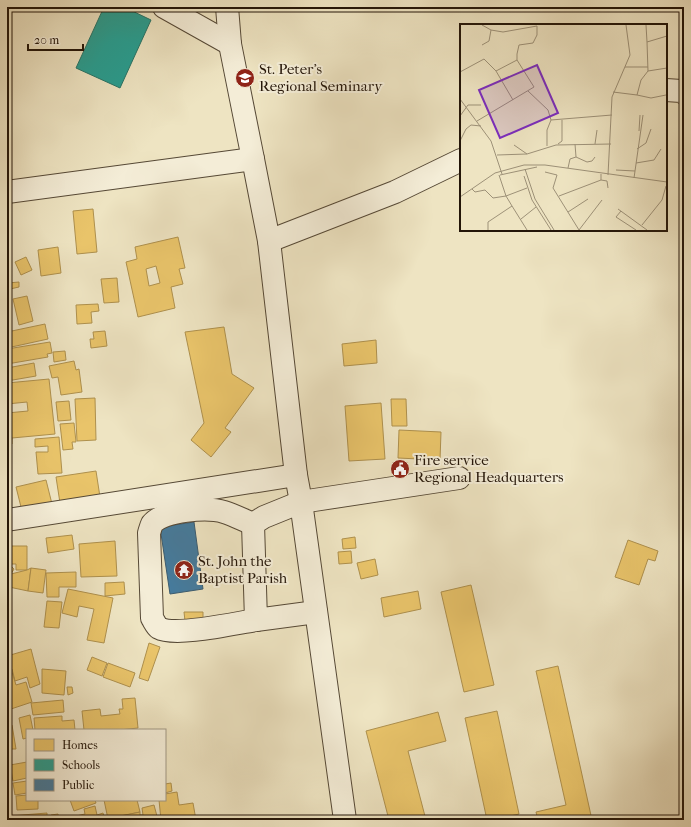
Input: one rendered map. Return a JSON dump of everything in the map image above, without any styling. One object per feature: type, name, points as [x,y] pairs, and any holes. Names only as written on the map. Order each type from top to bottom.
[{"type":"street","points":[[164,7],[230,44]]},
{"type":"street","points":[[227,7],[230,44],[269,241],[296,475],[302,502],[345,820]]},
{"type":"street","points":[[667,90],[684,92]]},
{"type":"street","points":[[7,192],[253,159]]},
{"type":"street","points":[[269,241],[395,192],[460,160]]},
{"type":"street","points":[[7,520],[296,475]]},
{"type":"street","points":[[253,524],[264,517],[302,502],[459,478]]},
{"type":"street","points":[[253,524],[224,512],[209,509],[181,511],[161,518],[153,523],[149,533],[152,618],[158,628],[167,631],[191,630],[316,612]]},
{"type":"street","points":[[253,524],[256,620]]},
{"type":"building: Homes","points":[[93,209],[97,252],[77,254],[73,211]]},
{"type":"building: Homes","points":[[178,237],[185,268],[179,269],[183,284],[171,287],[175,308],[138,317],[126,262],[137,259],[135,247]],"holes":[[[156,266],[160,283],[149,286],[146,269]]]},
{"type":"building: Homes","points":[[58,247],[61,273],[41,276],[38,250]]},
{"type":"building: Homes","points":[[26,257],[32,270],[21,275],[15,262]]},
{"type":"building: Homes","points":[[7,273],[8,283],[19,282],[19,287],[10,289],[11,296],[7,296]]},
{"type":"building: Homes","points":[[117,278],[119,302],[104,303],[101,279]]},
{"type":"building: Homes","points":[[27,296],[33,321],[19,325],[13,299]]},
{"type":"building: Homes","points":[[98,304],[99,311],[91,312],[92,323],[77,324],[76,305]]},
{"type":"building: Homes","points":[[45,324],[48,339],[7,348],[7,332]]},
{"type":"building: Homes","points":[[224,327],[232,374],[254,388],[225,428],[231,432],[211,457],[191,440],[204,423],[185,332]]},
{"type":"building: Homes","points":[[105,331],[107,346],[91,348],[90,339],[94,339],[93,332]]},
{"type":"building: Homes","points":[[376,340],[377,363],[344,366],[342,344]]},
{"type":"building: Homes","points":[[50,342],[52,353],[47,354],[48,357],[7,364],[7,349]]},
{"type":"building: Homes","points":[[65,351],[66,360],[54,362],[53,352]]},
{"type":"building: Homes","points":[[74,361],[76,370],[79,369],[82,392],[61,395],[58,377],[52,378],[49,366]]},
{"type":"building: Homes","points":[[34,363],[36,376],[7,381],[7,368]]},
{"type":"building: Homes","points":[[49,379],[55,434],[12,438],[12,444],[7,445],[7,413],[28,411],[27,402],[7,404],[7,383]]},
{"type":"building: Homes","points":[[95,398],[96,440],[77,441],[75,399]]},
{"type":"building: Homes","points":[[391,399],[406,399],[407,426],[392,426]]},
{"type":"building: Homes","points":[[69,401],[71,420],[58,421],[56,402]]},
{"type":"building: Homes","points":[[381,403],[385,459],[349,461],[345,406]]},
{"type":"building: Homes","points":[[74,423],[76,442],[72,442],[73,449],[63,450],[60,424]]},
{"type":"building: Homes","points":[[399,430],[441,432],[440,460],[398,458]]},
{"type":"building: Homes","points":[[59,437],[62,473],[38,474],[36,452],[48,452],[48,446],[35,447],[35,439]]},
{"type":"building: Homes","points":[[96,471],[100,497],[60,503],[56,477]]},
{"type":"building: Homes","points":[[46,480],[52,504],[22,511],[16,487]]},
{"type":"building: Homes","points":[[72,535],[74,549],[48,553],[46,538]]},
{"type":"building: Homes","points":[[355,537],[356,548],[343,549],[342,539]]},
{"type":"building: Homes","points":[[628,540],[658,551],[655,561],[648,559],[639,585],[615,577]]},
{"type":"building: Homes","points":[[115,541],[117,576],[81,577],[79,544]]},
{"type":"building: Homes","points":[[7,546],[27,546],[27,570],[16,570],[16,564],[7,564]]},
{"type":"building: Homes","points":[[351,551],[352,563],[339,564],[338,552]]},
{"type":"building: Homes","points":[[375,559],[378,575],[361,579],[357,563]]},
{"type":"building: Homes","points":[[11,566],[14,569],[11,574],[31,568],[28,591],[9,587],[7,593],[7,567]]},
{"type":"building: Homes","points":[[31,568],[46,570],[43,593],[28,591]]},
{"type":"building: Homes","points":[[76,572],[76,587],[59,587],[59,597],[47,597],[46,573]]},
{"type":"building: Homes","points":[[124,582],[125,594],[105,596],[105,583]]},
{"type":"building: Homes","points":[[471,585],[494,685],[464,692],[441,592]]},
{"type":"building: Homes","points":[[68,589],[113,598],[104,643],[87,640],[94,609],[79,606],[77,617],[62,613]]},
{"type":"building: Homes","points":[[418,591],[421,609],[384,617],[381,598]]},
{"type":"building: Homes","points":[[47,601],[62,602],[59,628],[44,627]]},
{"type":"building: Homes","points":[[184,612],[203,612],[203,620],[185,621]]},
{"type":"building: Homes","points":[[149,643],[160,647],[148,681],[139,678]]},
{"type":"building: Homes","points":[[7,644],[11,655],[7,656]]},
{"type":"building: Homes","points":[[31,649],[40,684],[30,688],[27,677],[15,681],[12,669],[7,670],[7,656]]},
{"type":"building: Homes","points":[[92,657],[107,663],[102,676],[87,670]]},
{"type":"building: Homes","points":[[108,663],[135,673],[130,687],[103,677]]},
{"type":"building: Homes","points":[[558,666],[592,820],[538,820],[536,812],[566,805],[536,671]]},
{"type":"building: Homes","points":[[42,669],[66,671],[64,695],[42,693]]},
{"type":"building: Homes","points":[[12,672],[16,685],[26,682],[32,702],[11,709],[7,698],[7,673]]},
{"type":"building: Homes","points":[[67,687],[72,687],[73,693],[68,695]]},
{"type":"building: Homes","points":[[135,698],[138,728],[84,729],[82,711],[100,709],[101,716],[120,714],[119,709],[123,709],[122,699]]},
{"type":"building: Homes","points":[[63,700],[64,712],[33,715],[31,703]]},
{"type":"building: Homes","points":[[497,711],[519,814],[494,820],[487,820],[465,718]]},
{"type":"building: Homes","points":[[438,712],[446,741],[408,751],[426,820],[389,820],[366,731]]},
{"type":"building: Homes","points":[[30,715],[33,729],[26,729],[26,738],[23,739],[19,718]]},
{"type":"building: Homes","points":[[62,716],[62,721],[74,720],[75,729],[35,729],[34,718]]},
{"type":"building: Homes","points":[[12,725],[16,749],[7,749],[7,726]]},
{"type":"building: Homes","points":[[26,762],[26,778],[13,781],[10,765]]},
{"type":"building: Homes","points":[[26,781],[26,793],[15,795],[13,783]]},
{"type":"building: Homes","points":[[171,783],[172,791],[166,793],[166,784]]},
{"type":"building: Homes","points":[[7,784],[10,784],[11,797],[7,798]]},
{"type":"building: Homes","points":[[177,792],[179,805],[193,803],[196,820],[161,820],[159,801],[166,801],[166,794]]},
{"type":"building: Homes","points":[[26,795],[26,801],[38,801],[38,809],[17,810],[16,796]]},
{"type":"building: Homes","points":[[70,801],[95,801],[96,803],[74,811]]},
{"type":"building: Homes","points":[[104,801],[137,801],[140,812],[108,819]]},
{"type":"building: Homes","points":[[154,805],[158,820],[120,820],[120,816],[140,812],[140,815],[143,815],[142,808]]},
{"type":"building: Homes","points":[[95,806],[97,815],[103,813],[105,820],[77,820],[76,816],[85,814],[84,809]]},
{"type":"building: Homes","points":[[47,813],[47,820],[10,820],[10,816]]},
{"type":"building: Homes","points":[[58,814],[59,820],[52,820],[51,815]]},
{"type":"building: Schools","points":[[104,7],[124,7],[151,20],[120,88],[76,68]]},
{"type":"building: Public","points":[[194,522],[203,589],[170,594],[160,527]]},
{"type":"place","name":"St. Peter’s Regional Seminary","points":[[245,78]]},
{"type":"place","name":"Fire service Regional Headquarters","points":[[400,469]]},
{"type":"place","name":"St. John the Baptist Parish","points":[[184,570]]}]
